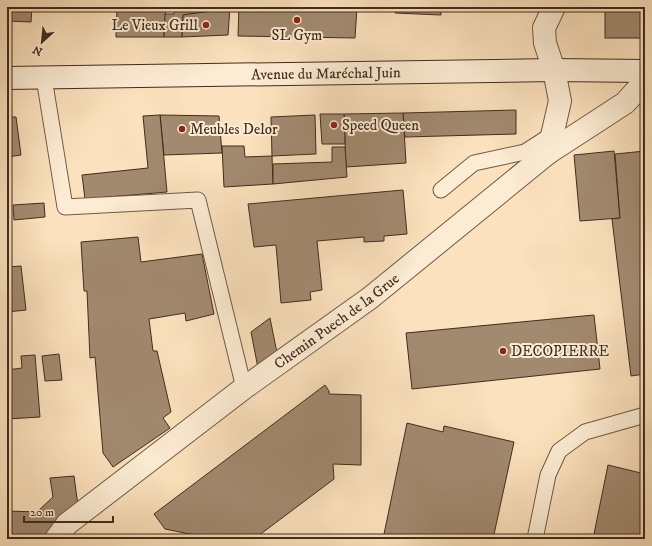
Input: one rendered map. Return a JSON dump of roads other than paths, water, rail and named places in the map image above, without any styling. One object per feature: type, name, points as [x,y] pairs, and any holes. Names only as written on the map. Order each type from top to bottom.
[{"type":"street","points":[[550,143],[560,101],[554,70],[545,43],[544,28],[554,7]]},
{"type":"street","name":"Avenue du Maréchal Juin","points":[[7,78],[554,70],[645,71]]},
{"type":"street","name":"Chemin Puech de la Grue","points":[[56,539],[67,524],[244,388],[370,298],[550,143],[625,103],[645,81]]},
{"type":"lane","points":[[44,78],[65,207],[198,200],[244,388]]},
{"type":"lane","points":[[441,190],[474,163],[525,152],[550,143]]},
{"type":"lane","points":[[535,539],[548,475],[559,451],[585,432],[645,415]]},
{"type":"place","name":"SL Gym","points":[[297,20]]},
{"type":"place","name":"Le Vieux Grill","points":[[206,25]]},
{"type":"place","name":"Speed Queen","points":[[334,125]]},
{"type":"place","name":"Meubles Delor","points":[[182,129]]},
{"type":"place","name":"DECOPIERRE","points":[[503,351]]}]
